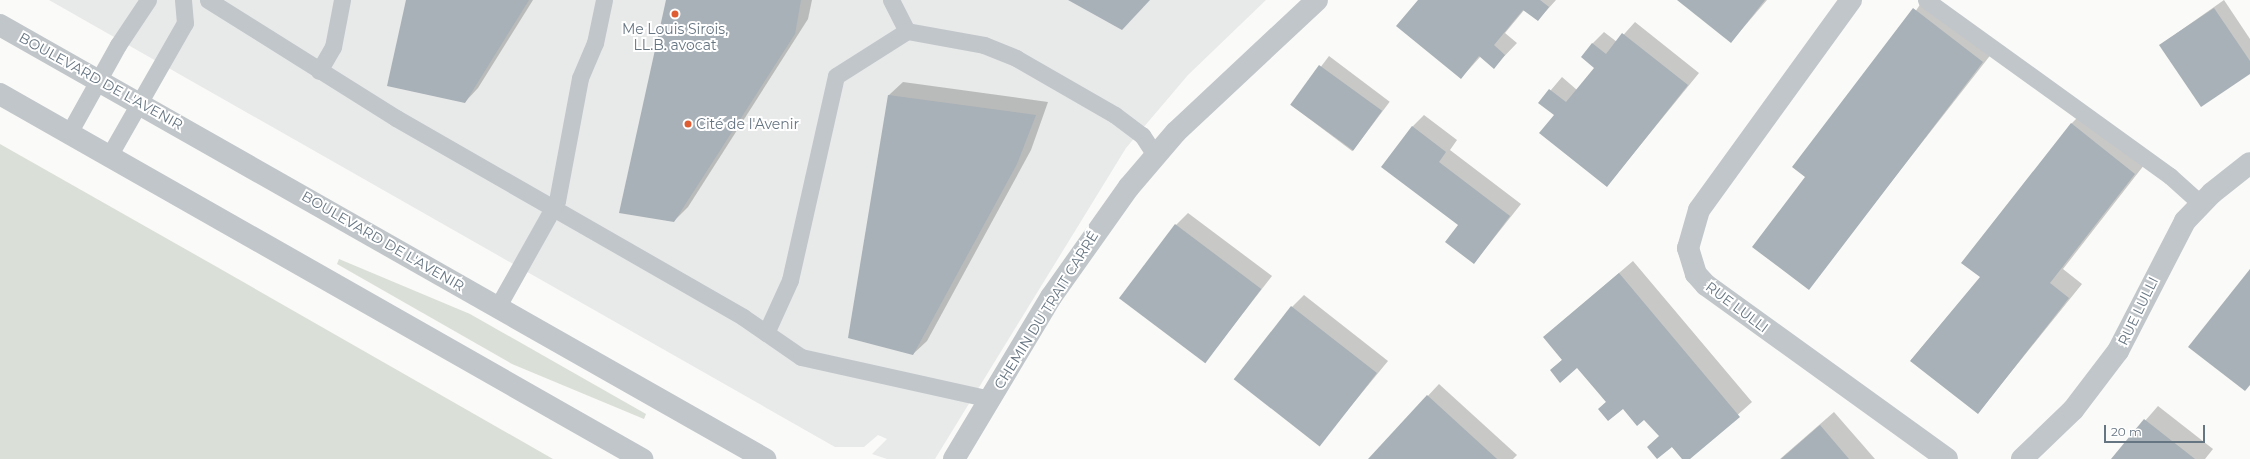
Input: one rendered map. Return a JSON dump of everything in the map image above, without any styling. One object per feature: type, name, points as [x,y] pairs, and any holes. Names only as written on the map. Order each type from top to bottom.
[{"type":"street","name":"CHEMIN DU TRAIT CARRÉ","points":[[954,459],[1078,256],[1155,155],[1318,0]]},
{"type":"street","name":"RUE LULLI","points":[[1851,0],[1698,210],[1688,248],[1696,274],[1706,285],[1947,459]]},
{"type":"street","name":"BOULEVARD DE L'AVENIR","points":[[0,25],[498,306],[765,459]]},
{"type":"street","points":[[0,94],[642,459]]},
{"type":"street","name":"RUE LULLI","points":[[2022,459],[2073,410],[2118,351],[2175,237],[2200,204],[2250,162]]},
{"type":"lane","points":[[69,133],[99,80],[148,0]]},
{"type":"lane","points":[[109,156],[138,102],[186,23],[183,0]]},
{"type":"lane","points":[[208,0],[319,71],[553,210],[766,333],[801,357],[991,399]]},
{"type":"lane","points":[[319,71],[333,47],[342,0]]},
{"type":"lane","points":[[498,306],[553,210],[580,78],[594,43],[604,0]]},
{"type":"lane","points":[[890,0],[907,31]]},
{"type":"lane","points":[[1926,0],[2170,176],[2200,204]]},
{"type":"lane","points":[[766,333],[790,280],[836,76],[907,31],[984,45],[1016,58],[1115,115],[1142,135],[1155,155]]},
{"type":"shaded area","points":[[49,0],[1266,0],[1188,75],[1126,148],[935,459],[887,459],[872,454],[887,439],[878,435],[864,447],[835,447]]},
{"type":"shaded area","points":[[0,144],[217,267],[553,459],[0,459]]},
{"type":"shaded area","points":[[339,259],[470,314],[646,414],[644,419],[512,364],[337,264]]},
{"type":"building","points":[[406,0],[529,0],[465,103],[387,86]]},
{"type":"building","name":"Cité de l'Avenir","points":[[666,0],[801,0],[795,34],[674,222],[619,213]]},
{"type":"building","points":[[1068,0],[1150,0],[1122,30]]},
{"type":"building","points":[[1418,0],[1540,0],[1549,7],[1538,21],[1523,10],[1494,45],[1505,55],[1494,69],[1479,56],[1461,79],[1396,26]]},
{"type":"building","points":[[1677,0],[1765,0],[1731,43]]},
{"type":"building","points":[[1913,8],[1983,62],[1809,290],[1752,247],[1805,177],[1792,167]]},
{"type":"building","points":[[2214,8],[2250,61],[2250,74],[2201,107],[2159,45]]},
{"type":"building","points":[[1622,33],[1688,85],[1607,187],[1539,133],[1554,115],[1538,103],[1549,89],[1566,102],[1594,68],[1581,57],[1592,43],[1606,54]]},
{"type":"building","points":[[1319,65],[1382,111],[1353,150],[1290,105]]},
{"type":"building","points":[[888,95],[1036,115],[1017,164],[913,355],[848,338]]},
{"type":"building","points":[[2071,123],[2135,174],[2050,283],[2069,298],[1978,414],[1910,361],[1980,277],[1961,263]]},
{"type":"building","points":[[1412,126],[1446,152],[1439,162],[1510,216],[1474,264],[1445,242],[1458,225],[1381,167]]},
{"type":"building","points":[[1175,224],[1261,289],[1205,363],[1119,298]]},
{"type":"building","points":[[2250,269],[2250,385],[2245,391],[2188,347]]},
{"type":"building","points":[[1619,273],[1740,417],[1690,459],[1682,459],[1672,447],[1657,459],[1647,447],[1659,436],[1644,420],[1637,426],[1623,409],[1608,421],[1598,409],[1606,402],[1577,368],[1560,383],[1550,370],[1562,360],[1543,337]]},
{"type":"building","points":[[1291,306],[1377,373],[1320,446],[1234,379]]},
{"type":"building","points":[[1427,395],[1497,459],[1368,459]]},
{"type":"building","points":[[2144,419],[2195,459],[2111,459]]},
{"type":"building","points":[[1820,425],[1849,459],[1781,459]]},
{"type":"place","name":"Me Louis Sirois, LL.B. avocat","points":[[675,14]]},
{"type":"place","name":"Cité de l'Avenir","points":[[688,124]]}]
